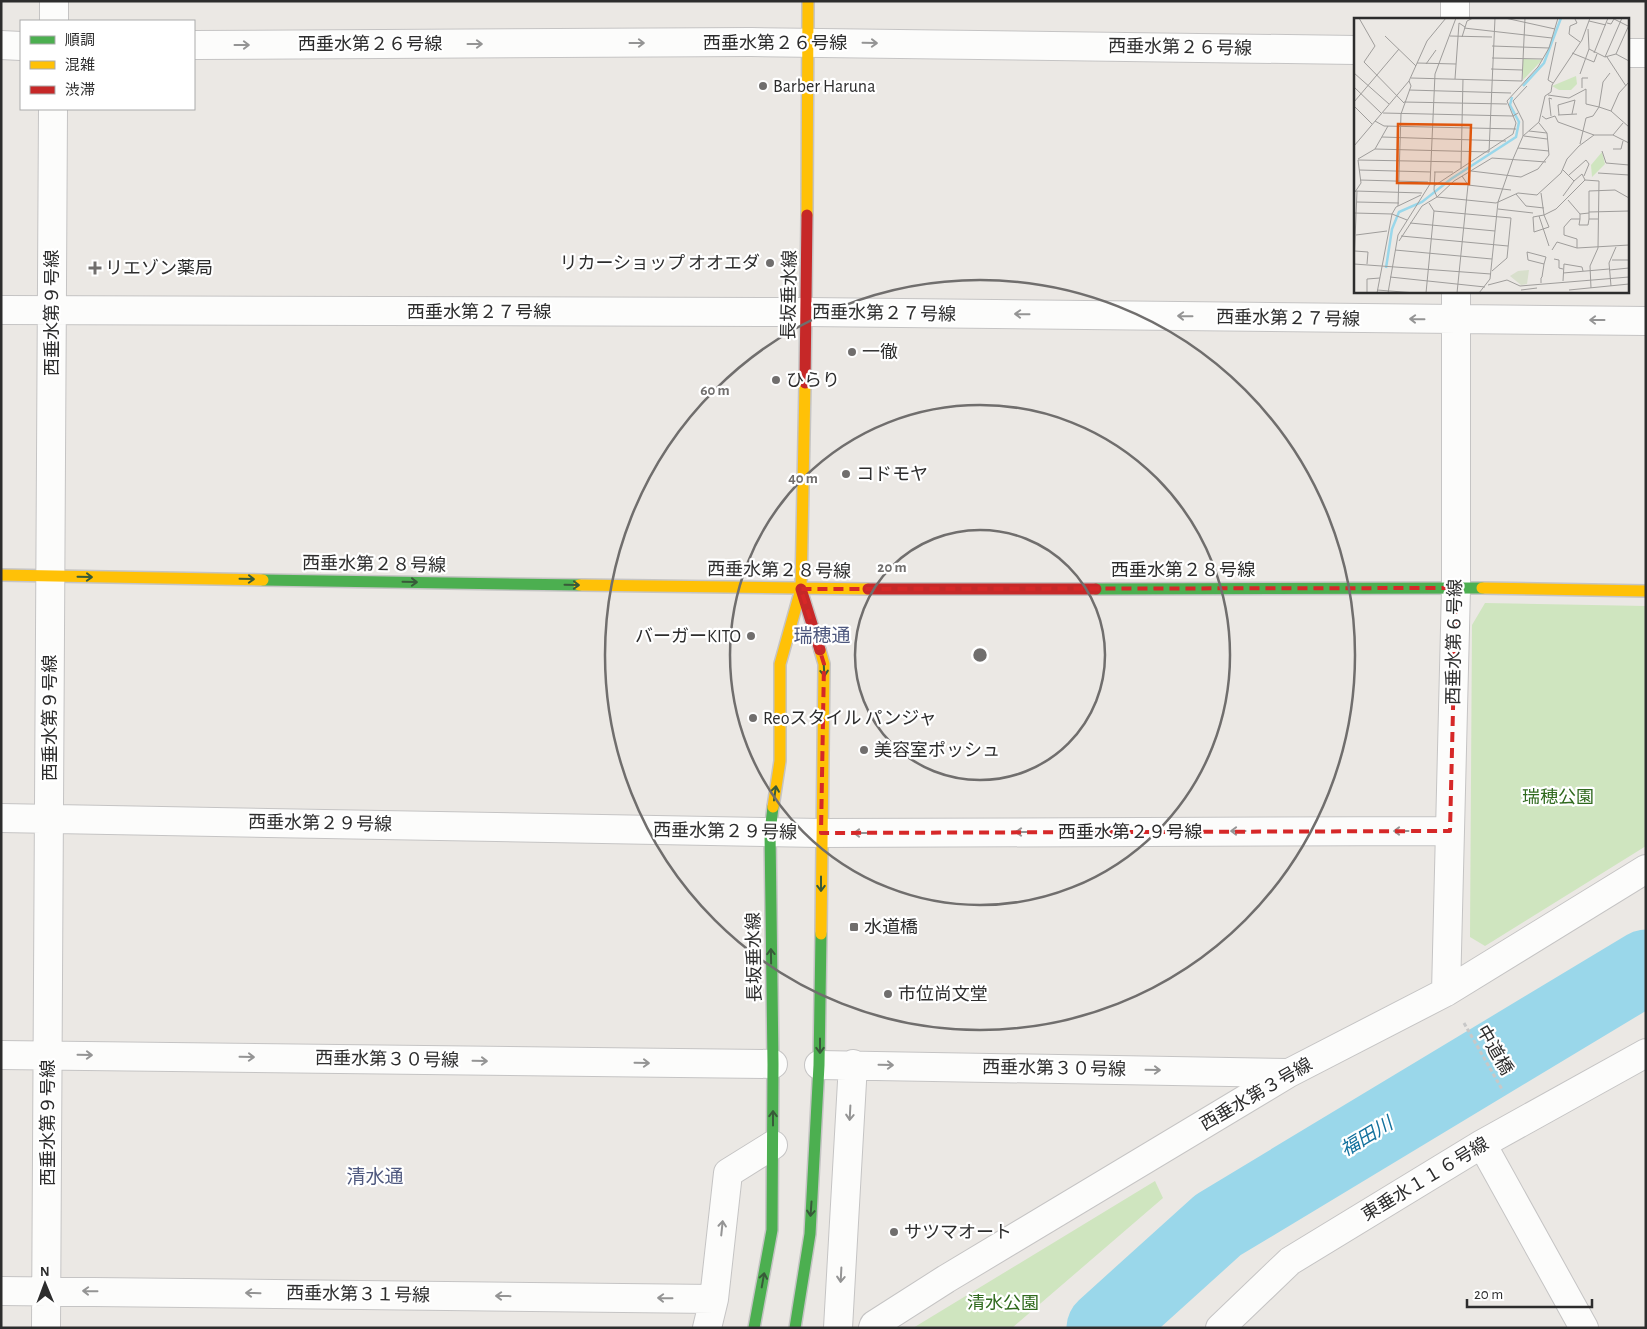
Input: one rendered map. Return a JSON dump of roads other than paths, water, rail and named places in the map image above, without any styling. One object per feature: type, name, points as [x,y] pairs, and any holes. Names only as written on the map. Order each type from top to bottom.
[{"type":"main road","name":"長坂垂水線","points":[[754,1328],[772,1230],[773,1064],[770,832],[780,761],[780,664],[801,589],[807,312],[808,1]]},
{"type":"main road","name":"西垂水第２８号線","points":[[1,576],[801,589],[1456,588],[1646,591]]},
{"type":"main road","name":"長坂垂水線","points":[[795,1328],[810,1234],[819,1065],[824,664],[801,589]]},
{"type":"street","points":[[54,1],[54,20]]},
{"type":"street","points":[[1456,1],[1456,18]]},
{"type":"street","name":"西垂水第２６号線","points":[[195,46],[808,43],[1354,50]]},
{"type":"street","points":[[1,45],[20,46]]},
{"type":"street","points":[[1630,53],[1646,53]]},
{"type":"street","name":"西垂水第９号線","points":[[46,1328],[53,110]]},
{"type":"street","name":"西垂水第６号線","points":[[1446,992],[1456,588],[1456,292]]},
{"type":"street","name":"西垂水第２７号線","points":[[1,310],[807,312],[1646,321]]},
{"type":"street","name":"西垂水第２９号線","points":[[1,818],[821,833],[1450,831]]},
{"type":"street","name":"西垂水第３号線","points":[[873,1328],[874,1325],[955,1274],[1289,1073],[1446,992],[1646,869]]},
{"type":"street","name":"東垂水１１６号線","points":[[1220,1328],[1290,1261],[1482,1144],[1646,1053]]},
{"type":"street","name":"西垂水第３０号線","points":[[1,1055],[773,1064]]},
{"type":"street","points":[[838,1328],[853,1064]]},
{"type":"street","name":"西垂水第３０号線","points":[[819,1065],[853,1064],[1289,1073]]},
{"type":"street","points":[[1482,1144],[1584,1328]]},
{"type":"street","points":[[707,1328],[714,1299],[728,1173],[773,1145]]},
{"type":"street","name":"西垂水第３１号線","points":[[1,1291],[714,1299]]},
{"type":"waterway","name":"福田川","points":[[1104,1328],[1218,1225],[1646,967]]},
{"type":"place","name":"Barber Haruna","points":[[763,86]]},
{"type":"place","name":"リカーショップ オオエダ","points":[[770,263]]},
{"type":"place","name":"リエゾン薬局","points":[[95,268]]},
{"type":"place","name":"一徹","points":[[852,352]]},
{"type":"place","name":"ひらり","points":[[776,380]]},
{"type":"place","name":"コドモヤ","points":[[846,474]]},
{"type":"place","name":"バーガーKITO","points":[[751,636]]},
{"type":"place","name":"Reoスタイル パンジャ","points":[[753,718]]},
{"type":"place","name":"美容室ポッシュ","points":[[864,750]]},
{"type":"place","name":"水道橋","points":[[854,927]]},
{"type":"place","name":"市位尚文堂","points":[[888,994]]},
{"type":"place","name":"サツマオート","points":[[894,1232]]},
{"type":"district","name":"瑞穂通","points":[[822,635]]},
{"type":"district","name":"清水通","points":[[375,1176]]},
{"type":"park label","name":"瑞穂公園","points":[[1558,797]]},
{"type":"park label","name":"清水公園","points":[[1003,1303]]}]
